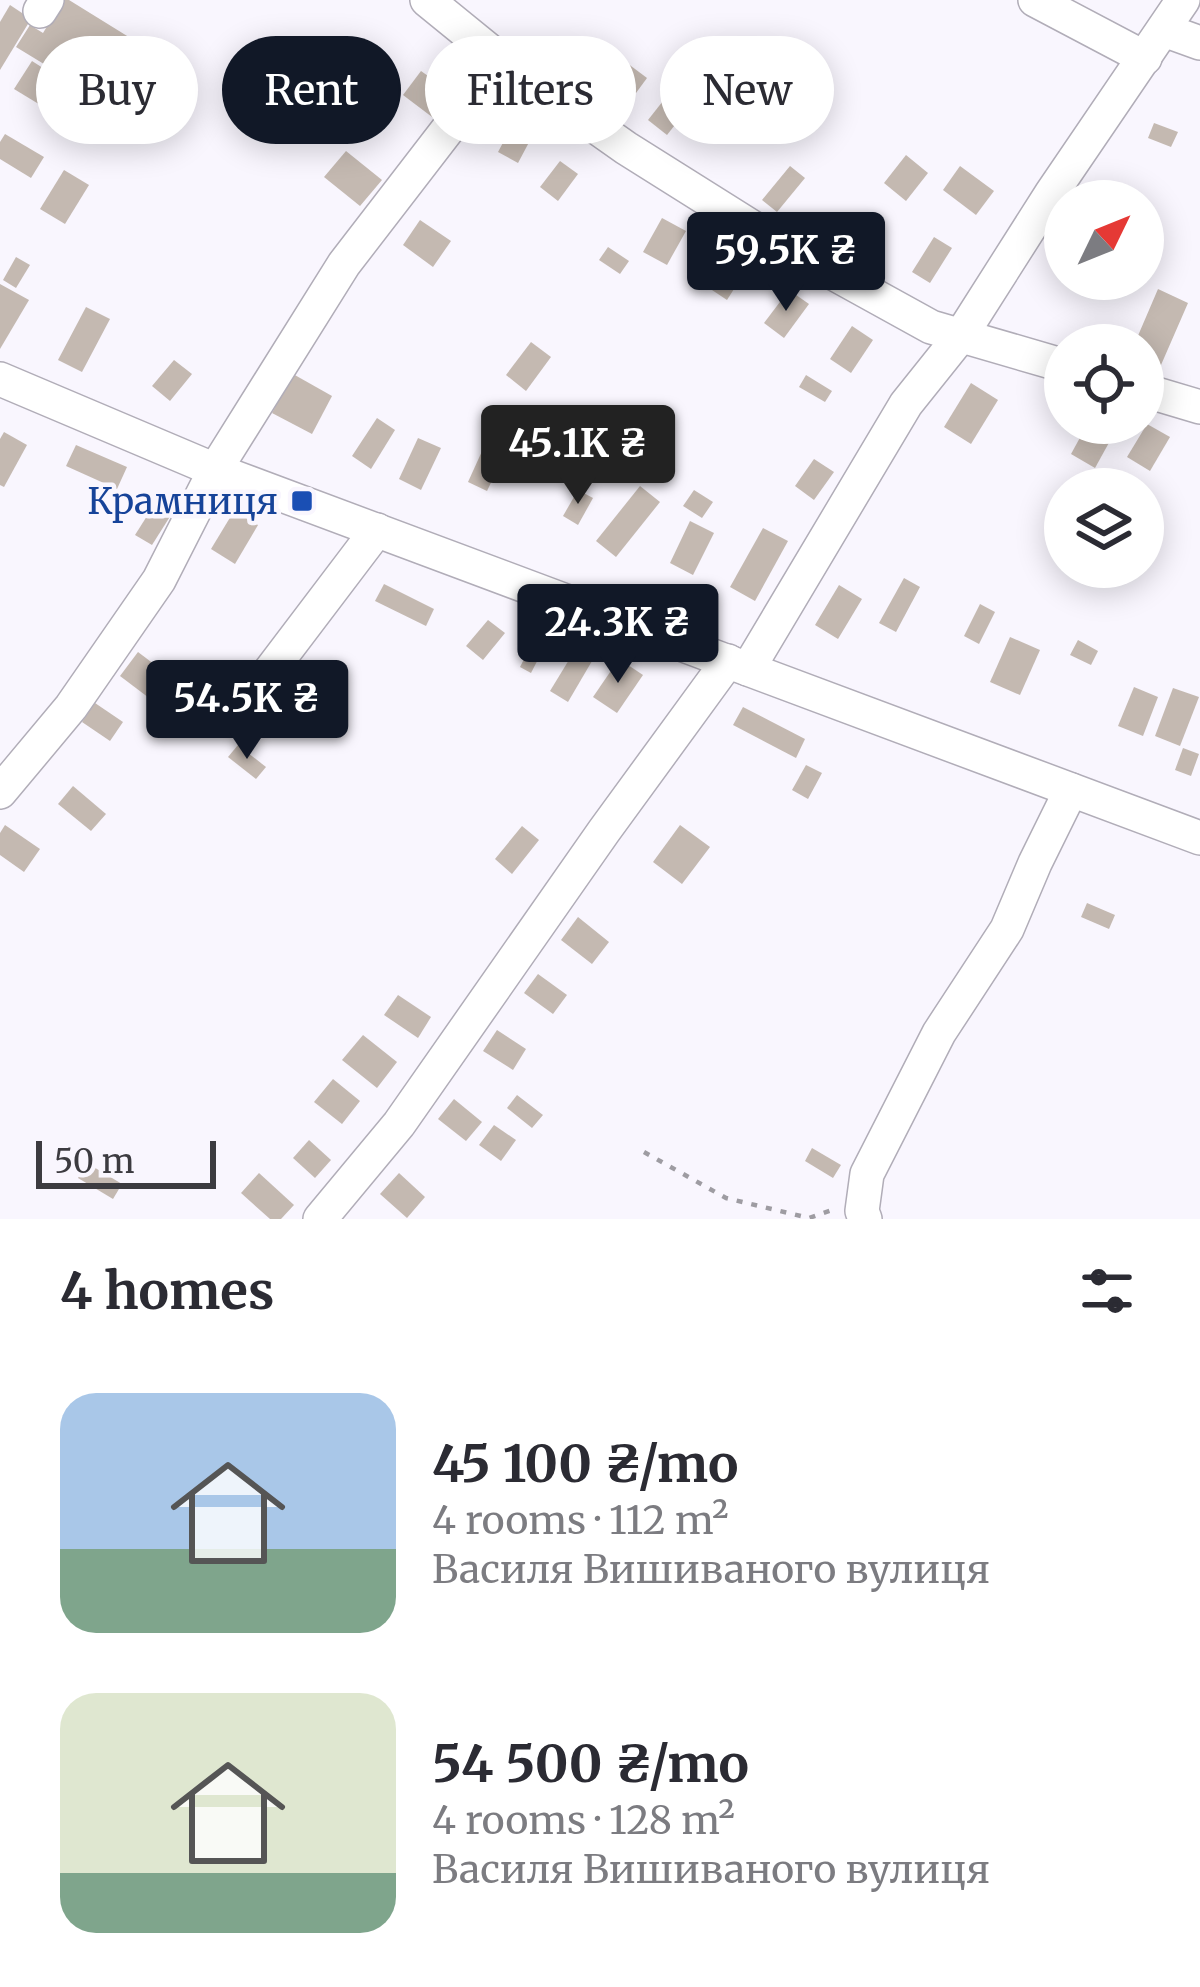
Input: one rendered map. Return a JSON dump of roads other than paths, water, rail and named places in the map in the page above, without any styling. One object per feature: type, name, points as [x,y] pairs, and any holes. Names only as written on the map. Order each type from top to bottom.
[{"type":"street","points":[[427,0],[472,36]]},
{"type":"street","points":[[1035,0],[1154,44],[1200,43]]},
{"type":"street","points":[[320,1219],[400,1124],[604,830],[738,665],[906,404],[962,334],[1183,0]]},
{"type":"street","points":[[0,792],[71,707],[159,580],[215,470],[344,264],[436,144]]},
{"type":"street","points":[[620,144],[766,236],[931,327],[1044,359]]},
{"type":"street","points":[[0,379],[215,470],[1200,838]]},
{"type":"street","points":[[1164,396],[1200,407]]},
{"type":"street","points":[[236,716],[377,530]]},
{"type":"street","points":[[865,1219],[867,1174],[939,1033],[1007,929],[1071,790]]},
{"type":"place","name":"Крамниця","points":[[302,501]]}]
